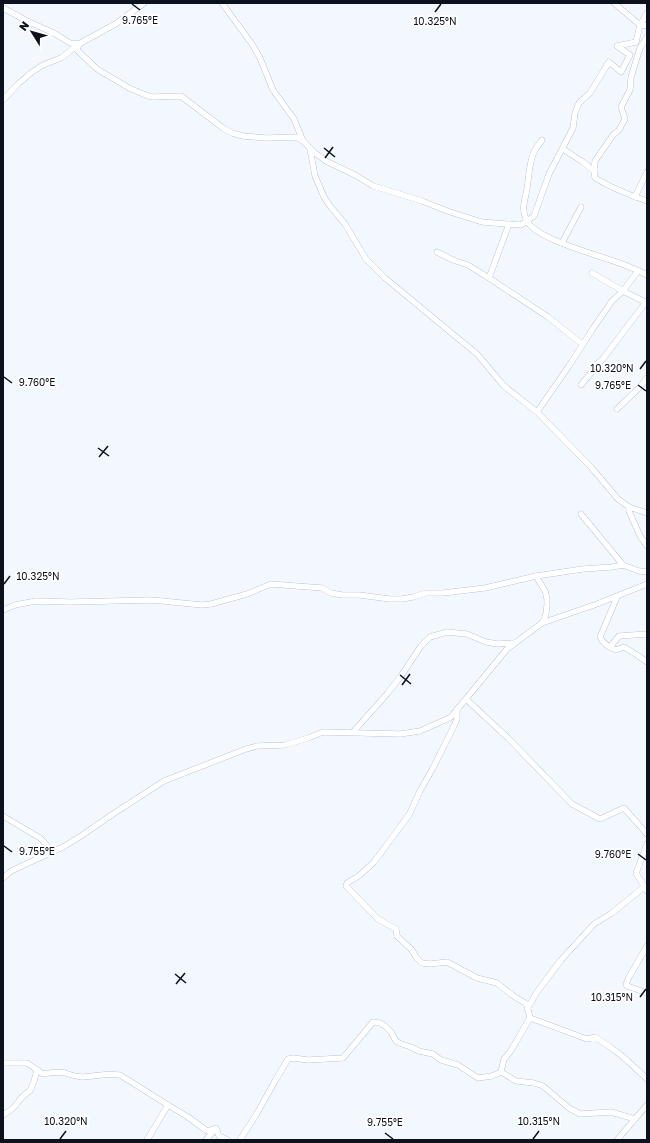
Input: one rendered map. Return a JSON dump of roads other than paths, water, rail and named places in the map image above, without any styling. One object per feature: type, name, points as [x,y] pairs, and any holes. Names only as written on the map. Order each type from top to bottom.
[{"type":"street","points":[[3,100],[32,72],[61,58],[78,44],[117,23],[144,3]]},
{"type":"street","points":[[222,3],[252,44],[260,58],[273,90],[294,119],[303,141]]},
{"type":"street","points":[[614,3],[640,25],[647,26]]},
{"type":"street","points":[[3,8],[54,33],[70,43],[78,44]]},
{"type":"street","points":[[630,54],[617,46],[636,42],[640,25],[647,13]]},
{"type":"street","points":[[647,37],[640,48],[631,77],[630,90],[621,107],[625,119],[594,161],[595,178],[620,192],[647,201]]},
{"type":"street","points":[[78,44],[77,50],[97,69],[108,76],[129,88],[148,96],[181,96],[223,128],[232,133],[243,136],[266,138],[294,136],[303,141],[326,161],[357,176],[373,186],[482,222],[521,225],[534,216],[549,174],[573,128],[575,113],[579,103],[590,93],[609,62],[621,72],[630,54],[640,48]]},
{"type":"street","points":[[542,140],[534,151],[528,175],[527,190],[522,208],[526,221],[544,235],[647,275]]},
{"type":"street","points":[[310,148],[316,176],[324,197],[346,224],[366,259],[385,278],[477,354],[504,386],[537,412],[591,467],[618,499],[629,507],[647,513]]},
{"type":"street","points":[[563,149],[584,162],[594,171]]},
{"type":"street","points":[[635,197],[647,172]]},
{"type":"street","points":[[562,243],[581,207]]},
{"type":"street","points":[[489,278],[510,224]]},
{"type":"street","points":[[437,252],[468,266],[489,278],[548,317],[582,344]]},
{"type":"street","points":[[537,412],[612,301],[623,291],[638,271]]},
{"type":"street","points":[[581,385],[647,303],[592,273]]},
{"type":"street","points":[[617,408],[639,388],[647,378]]},
{"type":"street","points":[[629,507],[629,511],[640,536],[647,546]]},
{"type":"street","points":[[581,514],[623,565]]},
{"type":"street","points":[[3,610],[15,605],[36,601],[70,602],[152,600],[202,605],[212,604],[247,594],[271,584],[322,588],[331,593],[359,594],[390,599],[402,599],[426,593],[443,593],[485,588],[536,576],[583,568],[623,565],[647,572]]},
{"type":"street","points":[[536,576],[545,591],[547,598],[547,615],[542,623]]},
{"type":"street","points":[[3,878],[11,871],[53,852],[81,836],[164,781],[257,746],[285,745],[323,732],[400,734],[420,731],[447,719],[466,699],[507,649],[542,623],[617,597],[647,584]]},
{"type":"street","points":[[617,597],[600,637],[605,644],[610,647],[616,650],[624,647],[647,662]]},
{"type":"street","points":[[353,732],[387,694],[421,646],[430,637],[447,632],[467,634],[486,642],[498,644],[515,643]]},
{"type":"street","points":[[610,647],[619,636],[647,634]]},
{"type":"street","points":[[616,650],[619,636]]},
{"type":"street","points":[[466,699],[508,738],[572,804],[600,819],[624,808],[647,834]]},
{"type":"street","points":[[457,709],[457,719],[454,726],[409,815],[374,862],[346,886],[378,919],[396,929],[397,936],[412,950],[422,963],[430,964],[447,962],[477,978],[494,982],[527,1005],[530,1018],[510,1052],[504,1059],[501,1072]]},
{"type":"street","points":[[3,816],[40,838],[53,852]]},
{"type":"street","points":[[527,1009],[537,992],[561,960],[594,924],[646,889],[636,872],[647,844]]},
{"type":"street","points":[[647,946],[626,984],[627,986],[647,993]]},
{"type":"street","points":[[530,1018],[587,1039],[595,1037],[612,1047],[647,1079]]},
{"type":"street","points":[[240,1140],[288,1059],[293,1058],[308,1060],[343,1058],[373,1022],[385,1026],[399,1043],[419,1051],[433,1054],[441,1060],[458,1065],[478,1078],[492,1076],[501,1072]]},
{"type":"street","points":[[3,1063],[26,1063],[43,1074],[64,1073],[71,1076],[81,1077],[120,1074],[208,1131],[216,1128]]},
{"type":"street","points":[[3,1115],[18,1103],[24,1094],[30,1091],[36,1070]]},
{"type":"street","points":[[501,1072],[516,1081],[534,1083],[543,1086],[569,1108],[580,1114],[611,1112],[635,1118]]},
{"type":"street","points":[[617,1140],[647,1104]]},
{"type":"street","points":[[147,1140],[168,1105]]},
{"type":"street","points":[[206,1140],[216,1128]]},
{"type":"street","points":[[216,1128],[219,1136],[228,1140]]}]
